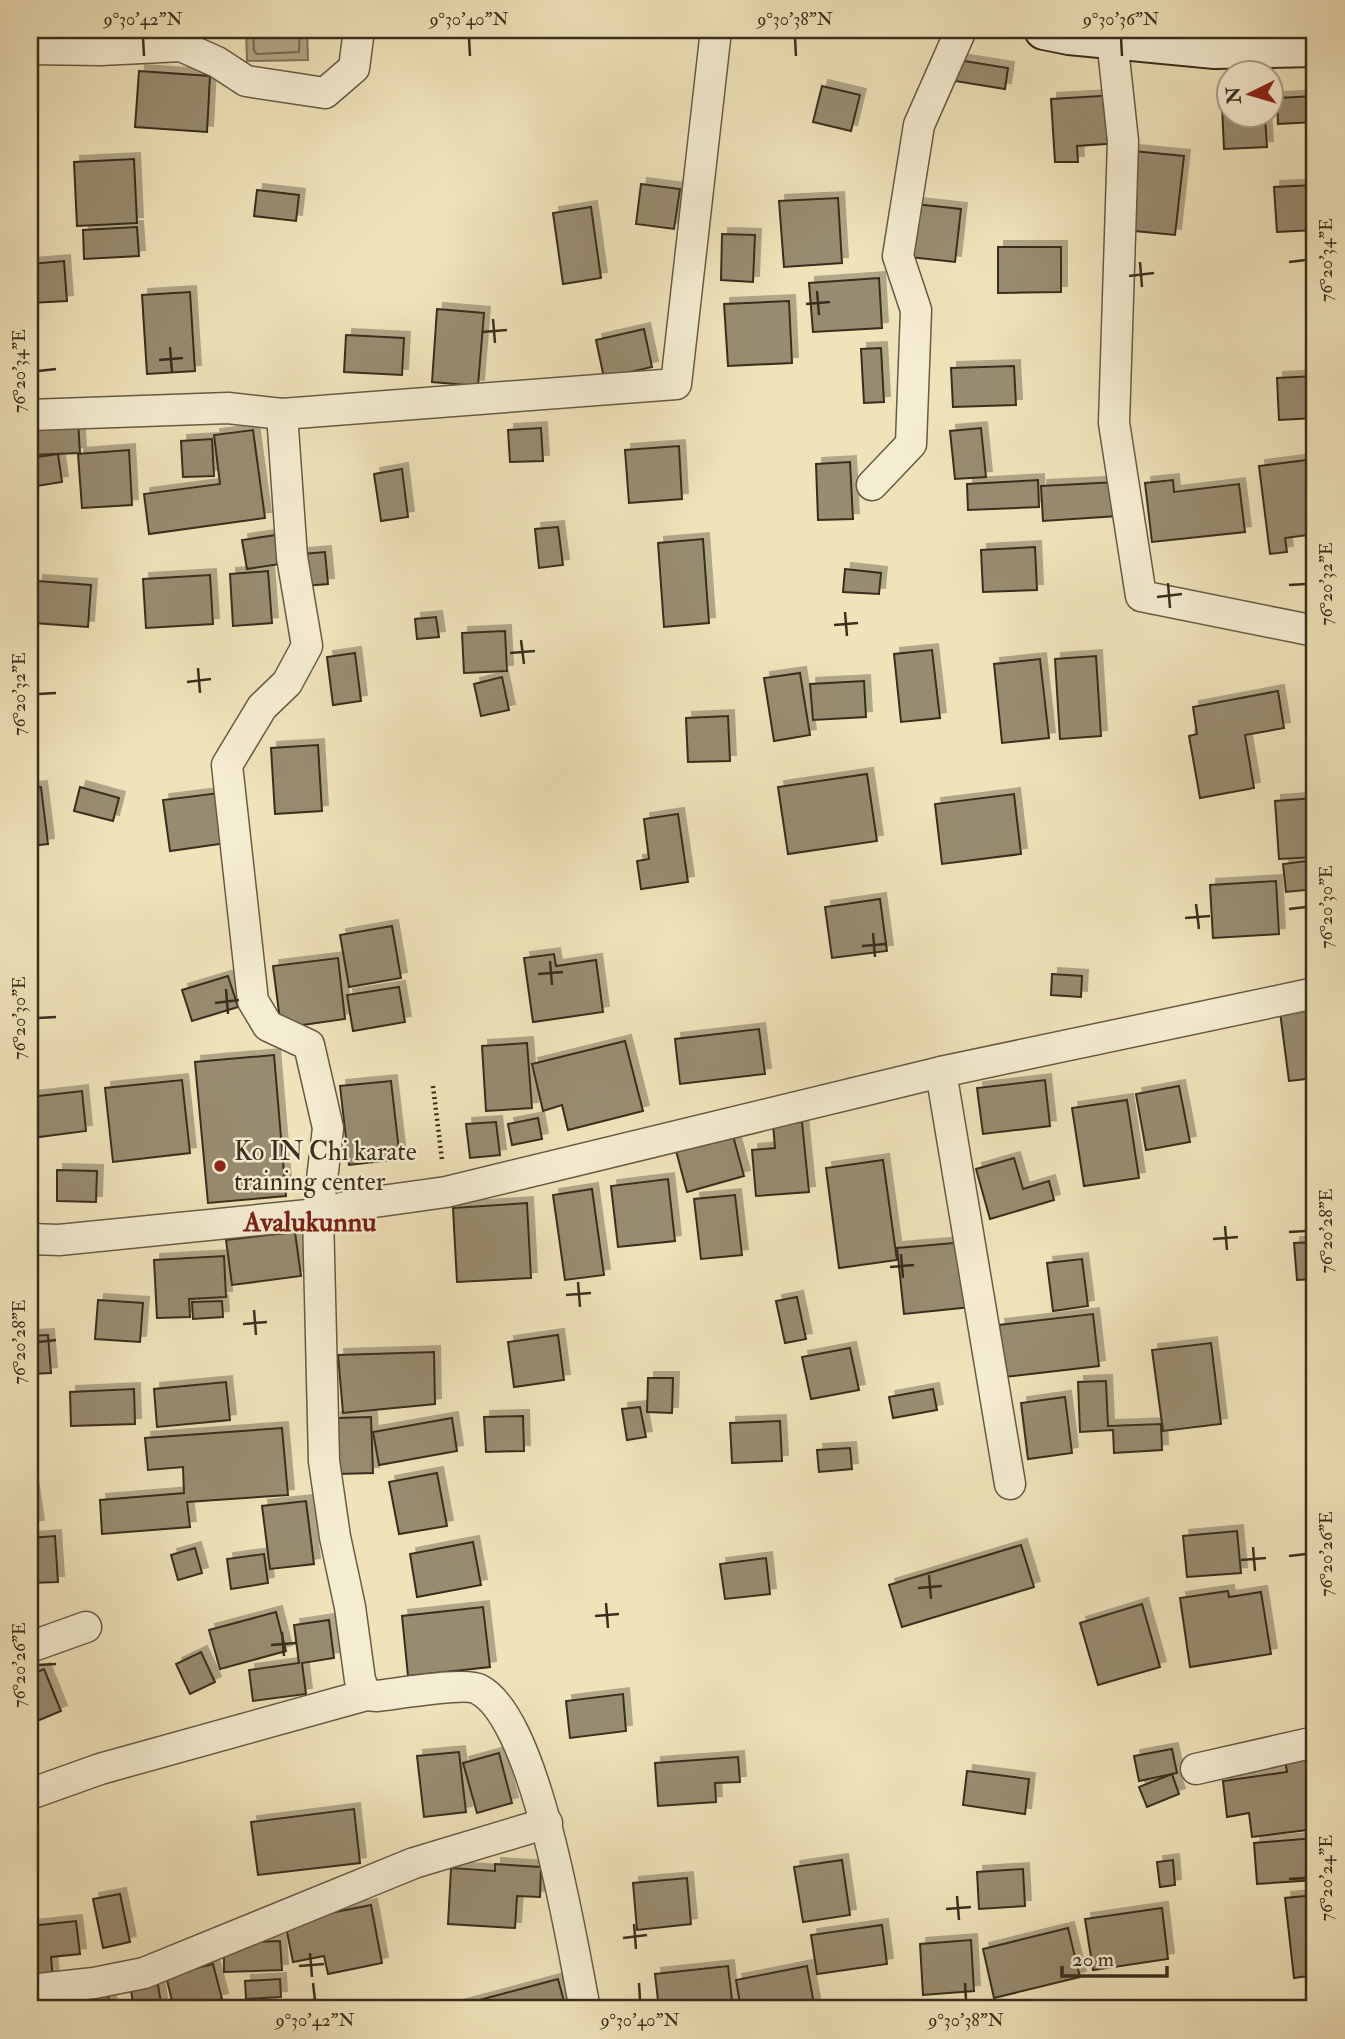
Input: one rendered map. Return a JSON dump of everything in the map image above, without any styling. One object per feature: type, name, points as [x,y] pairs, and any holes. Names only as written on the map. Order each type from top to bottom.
[{"type":"main road","points":[[1044,30],[1069,36],[1215,49],[1315,47]]},
{"type":"street","points":[[30,49],[101,50],[181,46],[217,62],[246,81],[325,93],[354,68],[359,30]]},
{"type":"street","points":[[30,415],[228,408],[282,414],[676,384],[716,30]]},
{"type":"street","points":[[872,485],[911,443],[916,310],[898,256],[919,125],[961,30]]},
{"type":"street","points":[[1112,39],[1123,141],[1114,424],[1141,596],[1315,631]]},
{"type":"street","points":[[282,414],[292,557],[307,646],[286,683],[262,707],[227,765],[253,1001],[268,1026],[309,1045],[328,1128],[318,1213],[324,1461],[360,1680],[366,1695]]},
{"type":"street","points":[[30,1239],[60,1240],[318,1213],[353,1205],[446,1192],[941,1072],[1315,993]]},
{"type":"street","points":[[941,1072],[1010,1484]]},
{"type":"street","points":[[30,1647],[86,1627]]},
{"type":"street","points":[[30,1794],[100,1769],[366,1695],[466,1687],[478,1689],[493,1699],[512,1727],[547,1823],[585,2009]]},
{"type":"street","points":[[1196,1769],[1315,1742]]},
{"type":"street","points":[[30,1990],[94,1983],[144,1973],[414,1863],[547,1823]]},
{"type":"path","points":[[433,1086],[446,1192]]},
{"type":"water","points":[[246,30],[307,30],[308,60],[247,61]]},
{"type":"building","points":[[30,30],[99,30],[30,33]]},
{"type":"building","points":[[958,60],[1008,68],[1005,89],[955,81]]},
{"type":"building","points":[[139,71],[210,76],[207,132],[135,127]]},
{"type":"building","points":[[822,86],[860,95],[851,131],[813,122]]},
{"type":"building","points":[[1117,95],[1120,143],[1077,146],[1078,162],[1055,162],[1051,99]]},
{"type":"building","points":[[1315,96],[1315,122],[1286,124],[1286,98]]},
{"type":"building","points":[[1223,130],[1266,130],[1267,147],[1224,149]]},
{"type":"building","points":[[1133,151],[1184,156],[1175,235],[1125,230]]},
{"type":"building","points":[[134,159],[137,223],[77,226],[74,162]]},
{"type":"building","points":[[641,184],[680,189],[674,229],[636,224]]},
{"type":"building","points":[[1315,185],[1315,230],[1277,232],[1274,187]]},
{"type":"building","points":[[257,190],[299,195],[296,221],[254,216]]},
{"type":"building","points":[[838,198],[842,263],[784,267],[779,201]]},
{"type":"building","points":[[906,203],[961,209],[955,262],[901,256]]},
{"type":"building","points":[[591,207],[601,278],[563,284],[553,213]]},
{"type":"building","points":[[137,227],[139,256],[84,259],[83,230]]},
{"type":"building","points":[[722,234],[755,235],[753,282],[721,280]]},
{"type":"building","points":[[998,247],[1061,247],[1061,292],[998,293]]},
{"type":"building","points":[[64,261],[67,301],[30,303],[30,264]]},
{"type":"building","points":[[879,278],[882,328],[813,332],[809,283]]},
{"type":"building","points":[[190,292],[195,371],[147,374],[142,295]]},
{"type":"building","points":[[789,301],[792,363],[728,366],[724,304]]},
{"type":"building","points":[[437,309],[484,313],[478,386],[432,382]]},
{"type":"building","points":[[644,329],[652,367],[604,378],[596,340]]},
{"type":"building","points":[[346,335],[404,338],[402,375],[344,372]]},
{"type":"building","points":[[881,348],[884,402],[864,403],[861,349]]},
{"type":"building","points":[[1014,366],[1016,405],[953,407],[951,368]]},
{"type":"building","points":[[1315,376],[1315,418],[1279,420],[1277,378]]},
{"type":"building","points":[[78,421],[80,453],[30,455],[30,423]]},
{"type":"building","points":[[541,428],[543,461],[510,462],[508,430]]},
{"type":"building","points":[[981,428],[986,477],[955,479],[950,431]]},
{"type":"building","points":[[253,430],[265,518],[149,534],[144,494],[220,484],[214,435]]},
{"type":"building","points":[[212,439],[214,476],[183,477],[181,441]]},
{"type":"building","points":[[679,446],[682,499],[629,503],[625,450]]},
{"type":"building","points":[[129,450],[132,505],[82,508],[78,454]]},
{"type":"building","points":[[58,454],[62,482],[30,487],[30,458]]},
{"type":"building","points":[[1315,459],[1315,534],[1285,538],[1287,552],[1270,554],[1259,466]]},
{"type":"building","points":[[850,462],[853,519],[818,520],[816,464]]},
{"type":"building","points":[[402,469],[408,517],[381,521],[374,474]]},
{"type":"building","points":[[1038,480],[1039,507],[968,510],[967,484]]},
{"type":"building","points":[[1173,480],[1174,492],[1239,484],[1245,532],[1152,542],[1145,483]]},
{"type":"building","points":[[1117,482],[1118,516],[1043,521],[1041,486]]},
{"type":"building","points":[[558,527],[563,565],[539,568],[535,529]]},
{"type":"building","points":[[276,535],[280,564],[247,569],[242,540]]},
{"type":"building","points":[[703,539],[709,623],[664,627],[658,543]]},
{"type":"building","points":[[1035,547],[1037,590],[983,592],[981,550]]},
{"type":"building","points":[[325,552],[328,584],[304,586],[302,554]]},
{"type":"building","points":[[845,569],[881,573],[879,594],[843,592]]},
{"type":"building","points":[[268,571],[272,623],[233,626],[230,574]]},
{"type":"building","points":[[210,575],[213,624],[146,628],[143,579]]},
{"type":"building","points":[[37,581],[91,585],[88,627],[34,623]]},
{"type":"building","points":[[436,617],[439,637],[417,639],[415,619]]},
{"type":"building","points":[[505,631],[507,671],[464,673],[462,633]]},
{"type":"building","points":[[932,650],[940,718],[901,722],[894,654]]},
{"type":"building","points":[[355,653],[361,701],[333,705],[327,657]]},
{"type":"building","points":[[1096,656],[1101,736],[1060,739],[1055,659]]},
{"type":"building","points":[[1040,659],[1049,738],[1002,743],[994,664]]},
{"type":"building","points":[[800,673],[810,735],[774,741],[764,678]]},
{"type":"building","points":[[502,677],[509,710],[481,716],[474,684]]},
{"type":"building","points":[[864,681],[866,717],[813,720],[810,684]]},
{"type":"building","points":[[1278,691],[1284,728],[1245,735],[1254,788],[1200,798],[1189,736],[1197,734],[1193,707]]},
{"type":"building","points":[[728,716],[730,761],[688,762],[686,718]]},
{"type":"building","points":[[318,745],[322,811],[275,814],[271,748]]},
{"type":"building","points":[[867,774],[877,841],[788,854],[778,787]]},
{"type":"building","points":[[41,787],[48,844],[30,846],[30,788]]},
{"type":"building","points":[[80,787],[119,798],[113,821],[74,811]]},
{"type":"building","points":[[227,792],[234,842],[170,851],[163,800]]},
{"type":"building","points":[[1014,794],[1021,854],[942,864],[935,804]]},
{"type":"building","points":[[1315,798],[1315,857],[1279,859],[1275,801]]},
{"type":"building","points":[[678,814],[688,882],[641,889],[637,861],[649,859],[644,819]]},
{"type":"building","points":[[1315,860],[1315,889],[1286,892],[1283,864]]},
{"type":"building","points":[[1276,881],[1279,934],[1213,938],[1210,885]]},
{"type":"building","points":[[880,899],[887,951],[832,958],[825,907]]},
{"type":"building","points":[[392,926],[401,978],[349,987],[340,935]]},
{"type":"building","points":[[554,954],[556,966],[596,960],[603,1012],[533,1022],[524,958]]},
{"type":"building","points":[[338,958],[345,1019],[281,1028],[273,966]]},
{"type":"building","points":[[1052,974],[1082,976],[1081,997],[1051,995]]},
{"type":"building","points":[[228,976],[238,1007],[192,1021],[182,990]]},
{"type":"building","points":[[399,987],[405,1022],[353,1031],[347,995]]},
{"type":"building","points":[[1315,1007],[1315,1078],[1289,1081],[1280,1012]]},
{"type":"building","points":[[759,1029],[765,1074],[680,1084],[675,1039]]},
{"type":"building","points":[[625,1041],[643,1111],[568,1130],[562,1105],[543,1111],[532,1064]]},
{"type":"building","points":[[527,1043],[532,1108],[486,1111],[482,1046]]},
{"type":"building","points":[[274,1055],[286,1196],[208,1203],[195,1062]]},
{"type":"building","points":[[182,1080],[190,1153],[113,1162],[105,1088]]},
{"type":"building","points":[[1045,1080],[1050,1126],[983,1134],[977,1088]]},
{"type":"building","points":[[391,1081],[400,1159],[349,1165],[340,1086]]},
{"type":"building","points":[[1179,1086],[1190,1142],[1146,1150],[1136,1094]]},
{"type":"building","points":[[82,1091],[86,1131],[31,1138],[30,1097]]},
{"type":"building","points":[[1127,1100],[1139,1178],[1084,1186],[1072,1108]]},
{"type":"building","points":[[538,1118],[542,1139],[512,1145],[508,1124]]},
{"type":"building","points":[[496,1122],[500,1155],[470,1158],[466,1124]]},
{"type":"building","points":[[802,1122],[809,1192],[756,1196],[752,1150],[775,1148],[773,1124]]},
{"type":"building","points":[[732,1132],[744,1176],[687,1192],[675,1147]]},
{"type":"building","points":[[1014,1158],[1023,1189],[1049,1181],[1054,1200],[990,1219],[976,1169]]},
{"type":"building","points":[[883,1160],[897,1260],[839,1268],[826,1168]]},
{"type":"building","points":[[57,1170],[97,1171],[96,1202],[57,1201]]},
{"type":"building","points":[[668,1179],[675,1241],[618,1247],[611,1186]]},
{"type":"building","points":[[592,1189],[604,1275],[565,1280],[553,1195]]},
{"type":"building","points":[[735,1195],[742,1255],[701,1259],[694,1199]]},
{"type":"building","points":[[527,1203],[531,1278],[457,1282],[453,1208]]},
{"type":"building","points":[[295,1232],[301,1276],[232,1285],[226,1240]]},
{"type":"building","points":[[965,1242],[971,1307],[904,1314],[897,1248]]},
{"type":"building","points":[[1315,1242],[1315,1279],[1297,1280],[1294,1243]]},
{"type":"building","points":[[224,1256],[226,1297],[189,1299],[190,1317],[157,1318],[154,1260]]},
{"type":"building","points":[[1082,1259],[1088,1306],[1053,1311],[1047,1263]]},
{"type":"building","points":[[797,1297],[806,1339],[785,1343],[776,1301]]},
{"type":"building","points":[[98,1300],[143,1303],[140,1342],[95,1339]]},
{"type":"building","points":[[222,1301],[223,1317],[193,1319],[192,1302]]},
{"type":"building","points":[[1093,1314],[1099,1366],[1005,1377],[999,1325]]},
{"type":"building","points":[[48,1335],[51,1373],[30,1374],[30,1336]]},
{"type":"building","points":[[558,1335],[564,1380],[514,1387],[508,1342]]},
{"type":"building","points":[[1211,1343],[1221,1424],[1163,1431],[1152,1350]]},
{"type":"building","points":[[850,1348],[859,1390],[811,1399],[802,1357]]},
{"type":"building","points":[[434,1352],[435,1404],[343,1413],[338,1355]]},
{"type":"building","points":[[648,1378],[673,1378],[672,1413],[647,1412]]},
{"type":"building","points":[[1106,1381],[1108,1426],[1161,1424],[1162,1450],[1114,1453],[1113,1430],[1080,1432],[1078,1382]]},
{"type":"building","points":[[226,1382],[230,1420],[157,1427],[154,1389]]},
{"type":"building","points":[[134,1389],[135,1424],[71,1426],[70,1392]]},
{"type":"building","points":[[933,1389],[937,1410],[893,1418],[889,1397]]},
{"type":"building","points":[[1065,1397],[1072,1453],[1028,1459],[1021,1403]]},
{"type":"building","points":[[640,1407],[646,1437],[627,1440],[622,1409]]},
{"type":"building","points":[[523,1416],[524,1451],[486,1452],[484,1417]]},
{"type":"building","points":[[371,1417],[373,1473],[338,1474],[335,1418]]},
{"type":"building","points":[[452,1418],[457,1451],[379,1465],[373,1432]]},
{"type":"building","points":[[780,1421],[782,1461],[732,1463],[730,1423]]},
{"type":"building","points":[[282,1428],[288,1495],[187,1502],[190,1527],[102,1534],[100,1500],[184,1493],[183,1467],[148,1470],[145,1438]]},
{"type":"building","points":[[850,1448],[852,1469],[819,1472],[817,1450]]},
{"type":"building","points":[[30,1472],[38,1526],[30,1527]]},
{"type":"building","points":[[437,1473],[447,1526],[399,1534],[389,1482]]},
{"type":"building","points":[[306,1501],[314,1564],[270,1569],[262,1506]]},
{"type":"building","points":[[1237,1531],[1241,1573],[1187,1577],[1183,1536]]},
{"type":"building","points":[[55,1536],[58,1582],[30,1583],[30,1538]]},
{"type":"building","points":[[473,1542],[481,1585],[417,1597],[410,1554]]},
{"type":"building","points":[[1021,1545],[1034,1587],[902,1627],[889,1585]]},
{"type":"building","points":[[195,1548],[202,1573],[178,1580],[171,1555]]},
{"type":"building","points":[[264,1554],[268,1583],[231,1589],[227,1559]]},
{"type":"building","points":[[766,1558],[770,1594],[725,1599],[720,1564]]},
{"type":"building","points":[[1228,1591],[1229,1597],[1261,1592],[1271,1654],[1190,1667],[1180,1598]]},
{"type":"building","points":[[1142,1604],[1160,1667],[1098,1685],[1080,1623]]},
{"type":"building","points":[[483,1607],[490,1667],[408,1676],[402,1616]]},
{"type":"building","points":[[276,1612],[286,1651],[220,1669],[209,1630]]},
{"type":"building","points":[[329,1620],[334,1658],[302,1663],[306,1694],[253,1701],[249,1670],[299,1663],[294,1625]]},
{"type":"building","points":[[201,1652],[215,1682],[190,1694],[176,1664]]},
{"type":"building","points":[[44,1669],[61,1711],[30,1724],[30,1675]]},
{"type":"building","points":[[623,1694],[626,1731],[570,1738],[566,1701]]},
{"type":"building","points":[[1172,1749],[1177,1773],[1139,1781],[1134,1756]]},
{"type":"building","points":[[1315,1750],[1315,1829],[1252,1837],[1249,1813],[1227,1817],[1223,1781],[1287,1772],[1284,1754]]},
{"type":"building","points":[[459,1752],[466,1812],[424,1817],[417,1756]]},
{"type":"building","points":[[499,1753],[512,1803],[477,1813],[463,1763]]},
{"type":"building","points":[[738,1757],[740,1782],[715,1783],[716,1802],[658,1806],[655,1763]]},
{"type":"building","points":[[967,1771],[1029,1779],[1025,1814],[963,1805]]},
{"type":"building","points":[[1172,1774],[1179,1794],[1147,1807],[1139,1787]]},
{"type":"building","points":[[354,1809],[360,1863],[258,1875],[251,1822]]},
{"type":"building","points":[[1315,1838],[1315,1880],[1257,1884],[1254,1843]]},
{"type":"building","points":[[842,1860],[850,1915],[803,1922],[794,1867]]},
{"type":"building","points":[[1173,1860],[1175,1885],[1160,1887],[1157,1862]]},
{"type":"building","points":[[495,1864],[541,1867],[540,1897],[517,1896],[515,1928],[448,1924],[451,1868],[495,1871]]},
{"type":"building","points":[[1023,1869],[1025,1906],[979,1909],[977,1872]]},
{"type":"building","points":[[687,1878],[691,1924],[637,1930],[633,1883]]},
{"type":"building","points":[[120,1894],[130,1942],[103,1948],[93,1899]]},
{"type":"building","points":[[1315,1895],[1315,1975],[1294,1978],[1285,1898]]},
{"type":"building","points":[[371,1905],[382,1963],[328,1974],[324,1956],[293,1962],[285,1922]]},
{"type":"building","points":[[1162,1908],[1168,1959],[1093,1970],[1085,1919]]},
{"type":"building","points":[[76,1921],[80,1954],[51,1957],[53,1980],[30,1982],[30,1926]]},
{"type":"building","points":[[882,1925],[887,1964],[817,1974],[811,1935]]},
{"type":"building","points":[[1068,1928],[1080,1977],[994,1998],[983,1949]]},
{"type":"building","points":[[971,1940],[974,1991],[923,1995],[920,1944]]},
{"type":"building","points":[[280,1941],[282,1970],[224,1972],[224,1943]]},
{"type":"building","points":[[213,1964],[222,1999],[174,2009],[166,1976]]},
{"type":"building","points":[[728,1966],[733,2009],[659,2009],[655,1974]]},
{"type":"building","points":[[807,1966],[815,2009],[741,2009],[736,1980]]},
{"type":"building","points":[[157,1979],[162,2009],[134,2009],[130,1984]]},
{"type":"building","points":[[280,1979],[281,1997],[246,1999],[245,1981]]},
{"type":"building","points":[[558,1979],[566,2009],[458,2009],[457,2006]]},
{"type":"building","points":[[107,1993],[112,2009],[62,2009]]},
{"type":"place","name":"Ko IN Chi karate training center","points":[[220,1166]]},
{"type":"district","name":"Avalukunnu","points":[[310,1221]]}]
